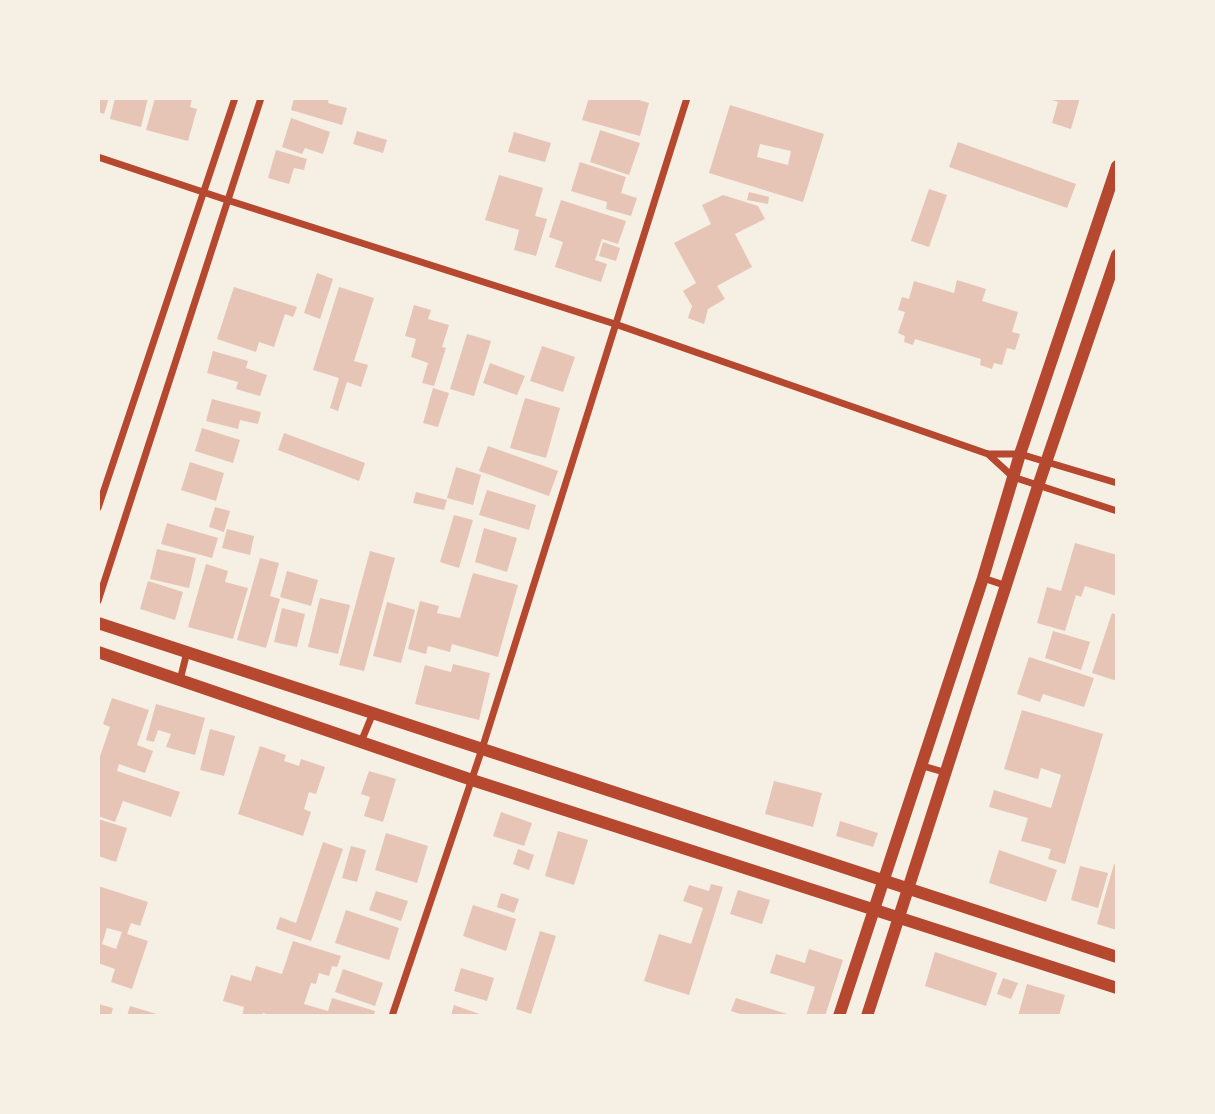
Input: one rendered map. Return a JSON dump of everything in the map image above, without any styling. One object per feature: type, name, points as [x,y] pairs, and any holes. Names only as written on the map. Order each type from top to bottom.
[{"type":"street","points":[[98,508],[235,98]]},
{"type":"street","points":[[98,601],[261,98]]},
{"type":"street","points":[[391,1016],[482,749],[687,98]]},
{"type":"street","points":[[98,157],[615,324],[988,454],[1020,454],[1117,483]]},
{"type":"street","points":[[839,1016],[923,766],[1020,454],[1117,166]]},
{"type":"street","points":[[867,1016],[1038,486],[1117,255]]},
{"type":"street","points":[[988,454],[1013,477],[1117,511]]},
{"type":"street","points":[[983,579],[1007,586]]},
{"type":"street","points":[[98,623],[1117,957]]},
{"type":"street","points":[[98,652],[472,780],[1117,988]]},
{"type":"street","points":[[180,680],[187,652]]},
{"type":"street","points":[[361,742],[373,713]]},
{"type":"street","points":[[923,766],[947,773]]},
{"type":"building","points":[[98,98],[109,98],[104,114],[98,112]]},
{"type":"building","points":[[115,98],[148,98],[141,127],[110,119]]},
{"type":"building","points":[[155,98],[192,98],[190,107],[197,109],[188,141],[146,130]]},
{"type":"building","points":[[294,98],[329,98],[328,103],[347,108],[342,125],[291,110]]},
{"type":"building","points":[[589,98],[632,98],[649,103],[640,136],[582,120]]},
{"type":"building","points":[[1046,98],[1080,98],[1071,129],[1052,123],[1058,102]]},
{"type":"building","points":[[730,105],[824,134],[803,202],[709,173]],"holes":[[[760,144],[791,151],[788,165],[757,157]]]},
{"type":"building","points":[[291,118],[330,132],[323,154],[305,148],[302,154],[282,147]]},
{"type":"building","points":[[600,130],[640,143],[629,175],[590,162]]},
{"type":"building","points":[[357,131],[387,140],[383,153],[353,144]]},
{"type":"building","points":[[514,132],[551,143],[545,162],[508,152]]},
{"type":"building","points":[[958,142],[1076,184],[1067,208],[949,167]]},
{"type":"building","points":[[276,150],[307,159],[304,170],[294,168],[289,184],[268,178]]},
{"type":"building","points":[[580,162],[626,177],[621,193],[637,198],[631,216],[606,209],[607,202],[571,191]]},
{"type":"building","points":[[499,175],[543,188],[535,216],[547,219],[536,256],[514,250],[519,230],[485,220]]},
{"type":"building","points":[[929,189],[947,195],[929,247],[911,241]]},
{"type":"building","points":[[749,192],[769,197],[768,204],[747,200]]},
{"type":"building","points":[[723,195],[758,206],[765,219],[735,234],[752,267],[717,286],[725,299],[708,309],[704,324],[688,318],[692,306],[683,291],[696,283],[674,243],[711,224],[702,205]]},
{"type":"building","points":[[561,200],[626,221],[618,244],[602,239],[595,260],[607,264],[601,282],[555,267],[563,242],[549,237]]},
{"type":"building","points":[[603,242],[620,248],[616,261],[599,256]]},
{"type":"building","points":[[317,273],[333,279],[320,319],[304,313]]},
{"type":"building","points":[[957,280],[986,289],[982,301],[1018,312],[1012,332],[1020,334],[1015,350],[1007,348],[1002,365],[994,363],[992,369],[980,365],[981,359],[915,339],[913,345],[904,342],[905,336],[898,333],[905,312],[898,310],[902,297],[909,299],[914,281],[954,293]]},
{"type":"building","points":[[234,287],[297,307],[293,317],[285,314],[274,347],[259,342],[256,352],[217,339]]},
{"type":"building","points":[[339,287],[374,298],[354,361],[368,365],[361,387],[347,382],[338,411],[330,408],[339,378],[313,370]]},
{"type":"building","points":[[414,305],[431,310],[428,319],[449,325],[442,347],[446,348],[434,386],[422,383],[428,363],[411,357],[416,339],[405,336]]},
{"type":"building","points":[[467,334],[491,341],[474,396],[450,389]]},
{"type":"building","points":[[542,346],[575,357],[563,392],[530,381]]},
{"type":"building","points":[[213,351],[248,361],[246,368],[267,375],[260,396],[236,389],[238,382],[207,373]]},
{"type":"building","points":[[490,363],[525,376],[517,395],[483,383]]},
{"type":"building","points":[[433,388],[449,393],[438,427],[423,423]]},
{"type":"building","points":[[525,398],[560,408],[546,458],[510,448]]},
{"type":"building","points":[[212,399],[261,412],[258,424],[240,420],[238,429],[206,421]]},
{"type":"building","points":[[202,428],[240,440],[233,463],[195,451]]},
{"type":"building","points":[[284,433],[365,463],[359,481],[278,450]]},
{"type":"building","points":[[488,446],[558,471],[549,496],[479,471]]},
{"type":"building","points":[[190,462],[224,473],[216,501],[181,490]]},
{"type":"building","points":[[456,467],[481,475],[473,505],[447,498]]},
{"type":"building","points":[[487,490],[536,505],[529,530],[479,515]]},
{"type":"building","points":[[416,492],[447,500],[444,510],[413,503]]},
{"type":"building","points":[[215,507],[230,511],[224,532],[209,527]]},
{"type":"building","points":[[454,515],[473,520],[459,568],[440,562]]},
{"type":"building","points":[[167,523],[218,538],[212,558],[161,544]]},
{"type":"building","points":[[484,528],[517,538],[507,572],[475,562]]},
{"type":"building","points":[[227,529],[254,536],[250,555],[222,548]]},
{"type":"building","points":[[1075,543],[1117,555],[1117,596],[1085,586],[1081,597],[1076,595],[1065,631],[1037,623],[1047,587],[1061,591]]},
{"type":"building","points":[[157,549],[196,558],[189,588],[150,579]]},
{"type":"building","points":[[370,551],[395,558],[364,671],[339,665]]},
{"type":"building","points":[[260,558],[279,563],[270,596],[280,599],[266,648],[237,640]]},
{"type":"building","points":[[206,564],[228,571],[225,582],[248,588],[233,639],[188,627]]},
{"type":"building","points":[[287,571],[318,580],[311,606],[280,597]]},
{"type":"building","points":[[473,573],[518,585],[498,657],[452,644],[450,652],[428,646],[426,654],[408,649],[420,601],[439,606],[437,613],[460,618]]},
{"type":"building","points":[[148,581],[183,592],[175,620],[140,609]]},
{"type":"building","points":[[320,598],[350,605],[338,654],[308,647]]},
{"type":"building","points":[[387,602],[415,610],[401,663],[373,656]]},
{"type":"building","points":[[282,608],[305,614],[297,647],[274,642]]},
{"type":"building","points":[[1112,613],[1117,615],[1117,681],[1092,673]]},
{"type":"building","points":[[1053,631],[1090,642],[1081,670],[1045,658]]},
{"type":"building","points":[[1029,657],[1094,678],[1084,707],[1043,694],[1040,702],[1017,694]]},
{"type":"building","points":[[453,664],[490,673],[479,720],[415,704],[425,665],[451,672]]},
{"type":"building","points":[[112,698],[149,710],[137,745],[153,751],[145,773],[119,764],[117,771],[180,792],[171,817],[123,801],[115,822],[98,816],[98,762],[110,727],[103,724]]},
{"type":"building","points":[[156,704],[205,718],[195,755],[166,747],[171,734],[158,730],[154,742],[146,740]]},
{"type":"building","points":[[1022,710],[1103,734],[1065,864],[1048,859],[1051,849],[1021,841],[1028,818],[989,807],[994,790],[1051,808],[1061,775],[1041,768],[1038,779],[1004,769]]},
{"type":"building","points":[[210,729],[235,736],[224,776],[200,770]]},
{"type":"building","points":[[260,746],[286,755],[284,761],[299,766],[301,759],[325,767],[316,794],[309,792],[304,809],[311,812],[303,836],[238,814]]},
{"type":"building","points":[[369,771],[396,779],[383,822],[364,816],[370,797],[361,794]]},
{"type":"building","points":[[774,781],[822,793],[813,827],[765,814]]},
{"type":"building","points":[[501,812],[532,823],[524,846],[493,836]]},
{"type":"building","points":[[98,819],[127,828],[116,862],[98,856]]},
{"type":"building","points":[[840,821],[878,833],[873,847],[836,836]]},
{"type":"building","points":[[558,831],[588,840],[574,885],[545,876]]},
{"type":"building","points":[[386,833],[428,846],[417,883],[375,870]]},
{"type":"building","points":[[323,842],[343,849],[311,941],[276,929],[280,917],[296,923]]},
{"type":"building","points":[[351,846],[366,850],[357,882],[342,878]]},
{"type":"building","points":[[518,849],[534,855],[529,870],[513,864]]},
{"type":"building","points":[[999,850],[1057,870],[1046,902],[989,883]]},
{"type":"building","points":[[1114,864],[1117,865],[1117,930],[1097,924]]},
{"type":"building","points":[[1080,866],[1108,873],[1098,908],[1071,900]]},
{"type":"building","points":[[711,884],[723,887],[689,995],[644,981],[659,934],[691,944],[703,908],[683,901],[689,885],[709,891]]},
{"type":"building","points":[[98,886],[148,902],[140,926],[131,923],[127,934],[148,941],[132,989],[111,982],[115,969],[98,963]],"holes":[[[107,928],[122,932],[116,949],[102,944]]]},
{"type":"building","points":[[738,890],[770,900],[762,924],[730,914]]},
{"type":"building","points":[[376,891],[408,901],[401,921],[369,910]]},
{"type":"building","points":[[501,893],[519,899],[514,913],[497,907]]},
{"type":"building","points":[[473,905],[516,919],[506,951],[463,936]]},
{"type":"building","points":[[346,910],[399,928],[389,960],[335,943]]},
{"type":"building","points":[[540,931],[556,936],[531,1014],[516,1009]]},
{"type":"building","points":[[293,941],[341,956],[337,967],[332,966],[329,976],[319,973],[316,984],[311,983],[304,1004],[328,1011],[332,998],[375,1011],[374,1016],[273,1016],[263,1013],[262,1016],[242,1016],[244,1007],[223,1001],[231,975],[251,981],[256,966],[282,974]]},
{"type":"building","points":[[809,949],[843,960],[825,1016],[806,1016],[815,987],[770,973],[776,954],[805,963]]},
{"type":"building","points":[[935,952],[997,973],[986,1006],[925,986]]},
{"type":"building","points":[[461,968],[494,978],[487,1001],[454,991]]},
{"type":"building","points":[[343,969],[383,983],[375,1006],[335,992]]},
{"type":"building","points":[[1003,978],[1018,983],[1011,999],[997,994]]},
{"type":"building","points":[[1027,984],[1065,995],[1059,1016],[1018,1016]]},
{"type":"building","points":[[736,998],[790,1016],[746,1016],[731,1011]]},
{"type":"building","points":[[98,1004],[113,1008],[111,1016],[98,1016]]},
{"type":"building","points":[[454,1005],[485,1016],[451,1016]]},
{"type":"building","points":[[130,1006],[160,1015],[127,1016]]}]
